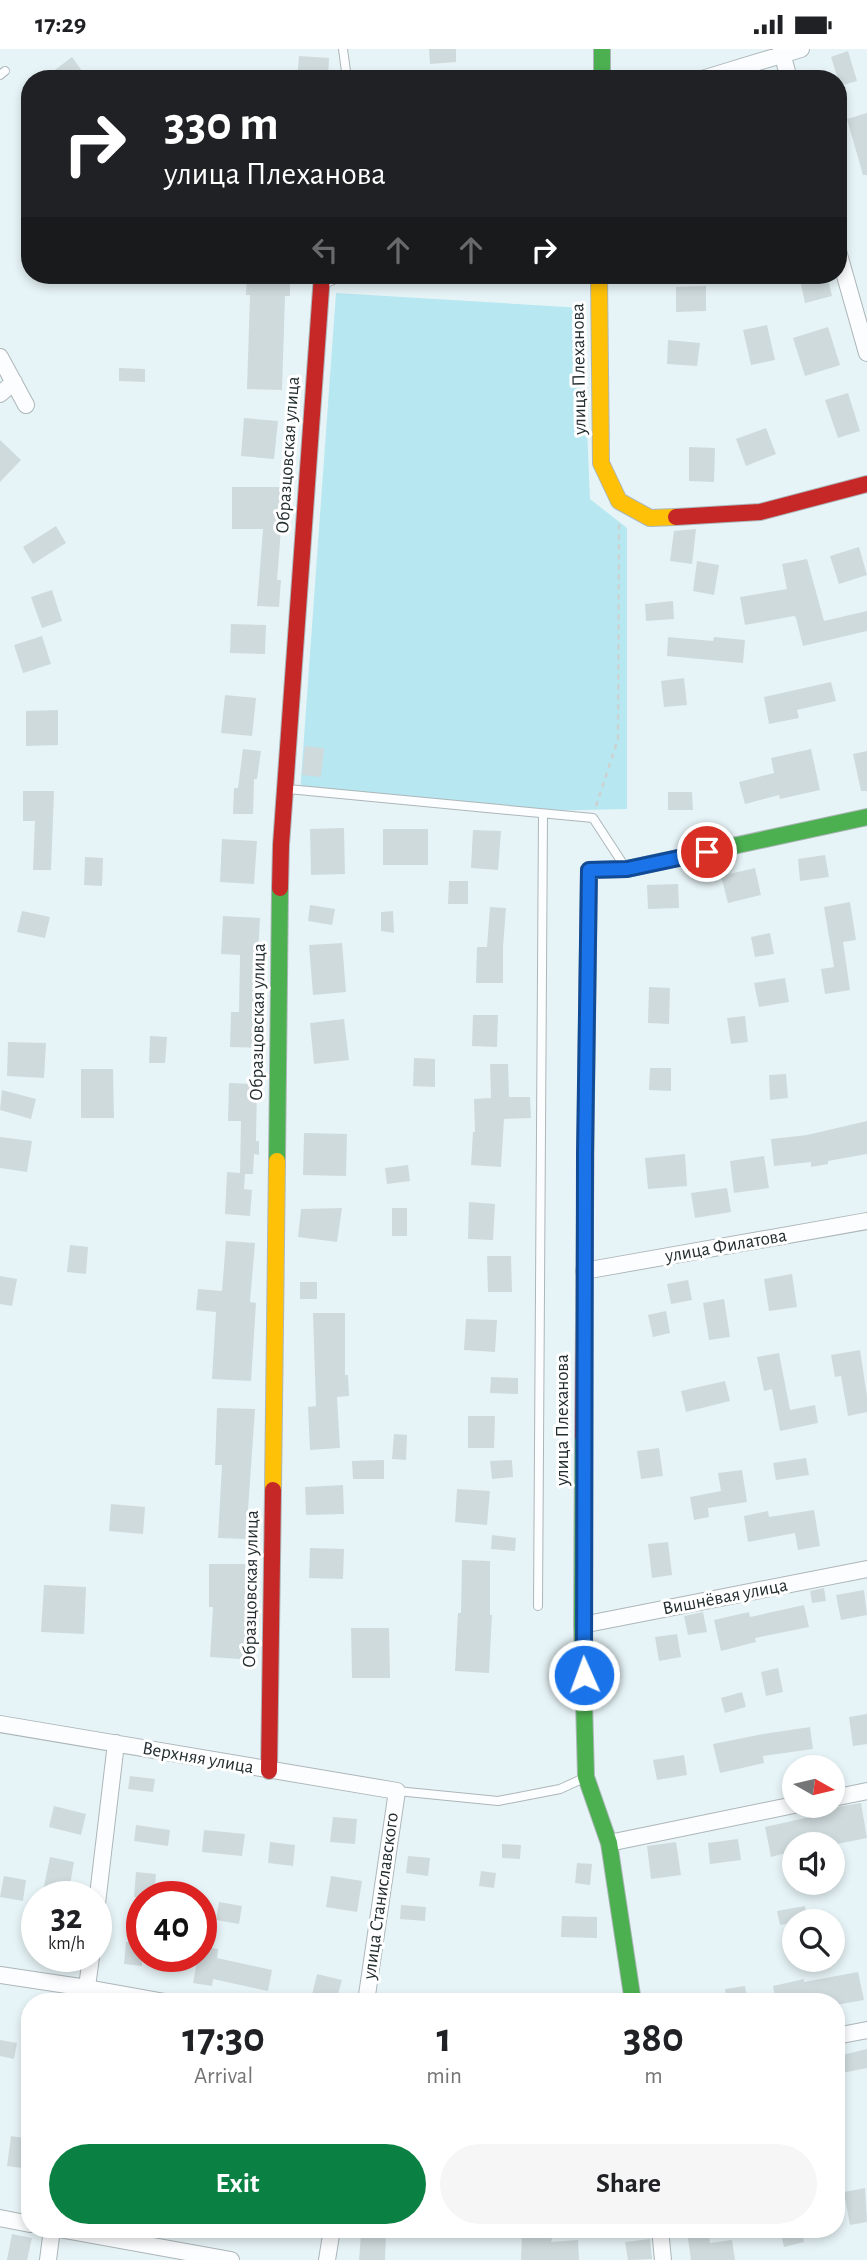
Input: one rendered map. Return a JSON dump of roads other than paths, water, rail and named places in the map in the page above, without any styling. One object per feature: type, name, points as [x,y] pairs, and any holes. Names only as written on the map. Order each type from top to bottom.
[{"type":"street","points":[[601,70],[602,49]]},
{"type":"street","points":[[729,70],[782,52],[800,49]]},
{"type":"street","points":[[782,52],[787,70]]},
{"type":"street","points":[[847,283],[867,353]]},
{"type":"street","name":"Образцовская улица","points":[[269,1771],[281,845],[321,284]]},
{"type":"street","name":"улица Плеханова","points":[[599,284],[601,463],[619,501],[650,518],[760,512],[867,484]]},
{"type":"street","points":[[0,357],[26,405]]},
{"type":"street","points":[[0,394],[13,382]]},
{"type":"street","points":[[627,869],[867,817]]},
{"type":"street","name":"улица Плеханова","points":[[627,869],[589,870],[582,1625],[586,1777],[609,1843],[632,1993]]},
{"type":"street","name":"улица Филатова","points":[[584,1271],[867,1221]]},
{"type":"street","name":"Вишнёвая улица","points":[[582,1625],[867,1569]]},
{"type":"street","name":"Верхняя улица","points":[[0,1724],[397,1791]]},
{"type":"street","points":[[100,1881],[116,1743]]},
{"type":"street","name":"улица Станиславского","points":[[367,1993],[397,1791]]},
{"type":"street","points":[[845,1796],[867,1791]]},
{"type":"street","points":[[609,1843],[782,1807]]},
{"type":"street","points":[[86,1993],[89,1972]]},
{"type":"street","points":[[0,1975],[77,1993]]},
{"type":"street","points":[[845,2034],[867,2030]]},
{"type":"street","points":[[0,2218],[21,2222]]},
{"type":"street","points":[[48,2260],[51,2238]]},
{"type":"street","points":[[110,2238],[231,2260]]},
{"type":"street","points":[[327,2260],[331,2238]]},
{"type":"street","points":[[661,2238],[663,2260]]},
{"type":"lane","points":[[343,49],[346,70]]},
{"type":"lane","points":[[286,789],[593,818],[627,869]]},
{"type":"lane","points":[[538,1606],[543,814]]},
{"type":"lane","points":[[397,1791],[498,1801],[560,1789],[586,1777]]}]
